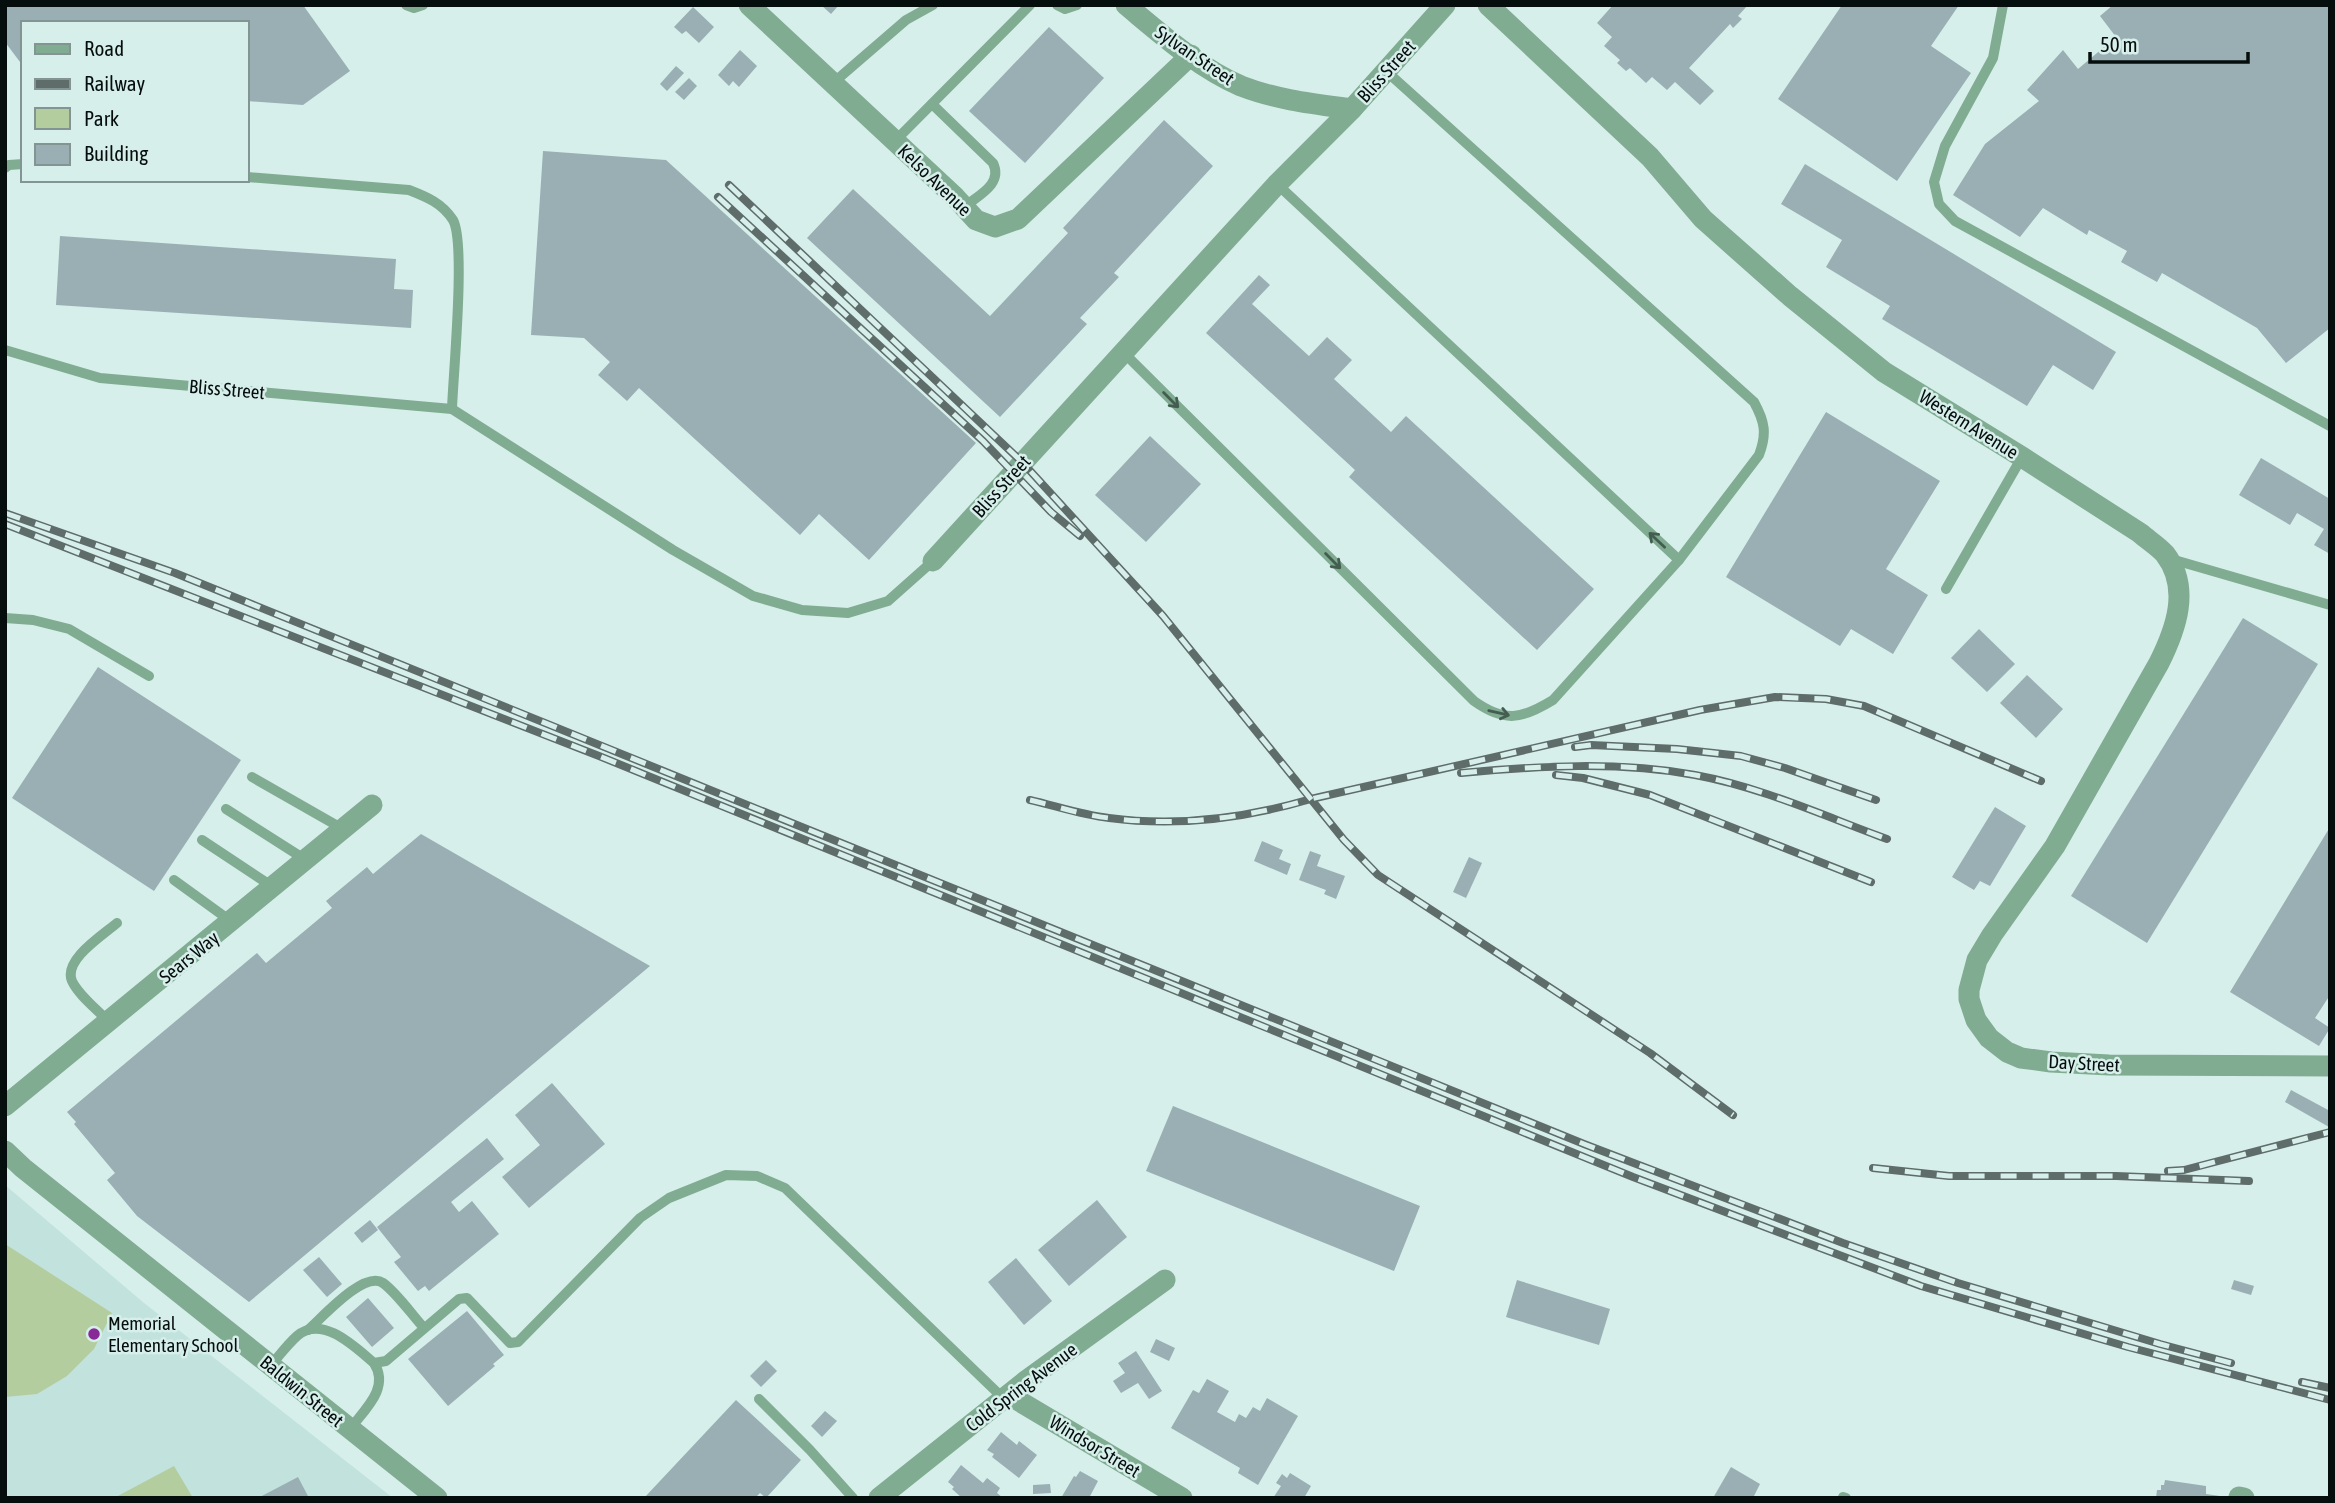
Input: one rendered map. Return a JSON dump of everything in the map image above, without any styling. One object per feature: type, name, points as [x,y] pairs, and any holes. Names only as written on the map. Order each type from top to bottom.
[{"type":"street","name":"Kelso Avenue","points":[[749,5],[976,220],[995,227],[1018,219],[1191,55]]},
{"type":"street","name":"Sylvan Street","points":[[1126,5],[1224,78],[1254,90],[1296,101],[1352,109]]},
{"type":"street","name":"Bliss Street","points":[[933,561],[1445,5]]},
{"type":"street","name":"Western Avenue","points":[[1488,5],[1650,157],[1703,219],[1790,296],[1884,372],[2140,533],[2167,558],[2176,580],[2179,600],[2178,618],[2169,643],[2055,846],[2010,910]]},
{"type":"street","name":"Sears Way","points":[[5,1106],[372,805]]},
{"type":"street","name":"Day Street","points":[[2010,910],[1977,960],[1969,990],[1976,1020],[1989,1038],[2007,1052],[2021,1058],[2070,1064],[2330,1066]]},
{"type":"street","name":"Baldwin Street","points":[[5,1151],[437,1498]]},
{"type":"street","name":"Cold Spring Avenue","points":[[879,1498],[1006,1397],[1165,1280]]},
{"type":"street","name":"Windsor Street","points":[[1006,1397],[1182,1498]]},
{"type":"lane","points":[[406,5],[414,8],[423,5]]},
{"type":"lane","points":[[833,83],[906,20],[933,5]]},
{"type":"lane","points":[[895,141],[1030,5]]},
{"type":"lane","points":[[1056,5],[1066,9],[1077,5]]},
{"type":"lane","points":[[2003,5],[1993,58],[1945,146],[1934,182],[1939,204],[1955,221],[2330,426]]},
{"type":"lane","points":[[1123,352],[1474,701],[1492,714],[1517,716],[1538,710],[1553,700],[1679,560],[1759,455],[1765,439],[1765,421],[1754,402],[1386,71]]},
{"type":"lane","points":[[932,104],[993,163],[997,173],[995,181],[964,207]]},
{"type":"lane","points":[[248,177],[409,190],[434,199],[454,221],[459,252],[452,410]]},
{"type":"lane","points":[[1278,184],[1679,560]]},
{"type":"lane","name":"Bliss Street","points":[[5,350],[100,378],[452,410],[673,550],[753,596],[802,610],[848,613],[888,601],[933,561]]},
{"type":"lane","points":[[1946,589],[2022,457]]},
{"type":"lane","points":[[2167,558],[2330,605]]},
{"type":"lane","points":[[5,618],[33,620],[69,629],[149,677]]},
{"type":"lane","points":[[253,777],[343,830]]},
{"type":"lane","points":[[226,809],[306,860]]},
{"type":"lane","points":[[202,840],[273,887]]},
{"type":"lane","points":[[174,880],[232,922]]},
{"type":"lane","points":[[109,1022],[72,982],[70,972],[74,960],[117,923]]},
{"type":"lane","points":[[374,1363],[386,1361],[459,1299],[467,1298],[510,1342],[518,1342],[640,1218],[669,1198],[726,1175],[757,1176],[785,1188],[1006,1397]]},
{"type":"lane","points":[[271,1365],[299,1335],[358,1285],[369,1280],[383,1283],[424,1328]]},
{"type":"lane","points":[[308,1330],[327,1330],[348,1342],[374,1363],[380,1376],[377,1393],[351,1429]]},
{"type":"lane","points":[[759,1399],[853,1498]]},
{"type":"shaded area","name":"Memorial Elementary School","points":[[5,1185],[144,1303],[393,1498],[5,1498]]},
{"type":"green space","points":[[5,1244],[112,1313],[94,1349],[67,1376],[37,1394],[5,1397]]},
{"type":"green space","points":[[174,1466],[193,1498],[114,1498]]},
{"type":"building","points":[[5,5],[303,5],[350,71],[303,105],[248,101],[248,21],[21,21],[21,63],[5,42]]},
{"type":"building","points":[[821,5],[839,5],[831,14]]},
{"type":"building","points":[[1613,5],[1748,5],[1738,16],[1742,19],[1733,28],[1730,24],[1689,68],[1714,91],[1700,105],[1675,82],[1667,90],[1652,77],[1646,83],[1630,68],[1626,71],[1617,63],[1620,60],[1604,46],[1612,37],[1597,23]]},
{"type":"building","points":[[1842,5],[1959,5],[1931,46],[1971,73],[1897,181],[1778,99]]},
{"type":"building","points":[[2113,5],[2330,5],[2330,328],[2286,363],[2257,328],[2162,273],[2157,282],[2121,262],[2127,251],[2089,230],[2087,235],[2043,208],[2020,237],[1953,195],[1985,144],[2039,101],[2027,90],[2063,50],[2078,69],[2116,37],[2100,16]]},
{"type":"building","points":[[693,7],[714,27],[699,43],[686,31],[682,34],[674,27]]},
{"type":"building","points":[[1049,27],[1104,78],[1025,163],[969,111]]},
{"type":"building","points":[[740,50],[757,66],[739,87],[733,81],[729,86],[718,75]]},
{"type":"building","points":[[676,66],[684,73],[667,91],[660,84]]},
{"type":"building","points":[[689,78],[697,86],[684,100],[675,92]]},
{"type":"building","points":[[1164,120],[1213,166],[1114,273],[1119,277],[1080,318],[1087,324],[1000,417],[807,238],[853,189],[990,316],[1068,233],[1063,228]]},
{"type":"building","points":[[543,151],[666,160],[976,443],[869,560],[819,514],[800,535],[639,388],[627,401],[598,375],[610,362],[584,338],[531,335]]},
{"type":"building","points":[[1805,164],[2116,352],[2093,390],[2053,365],[2027,406],[1882,319],[1890,306],[1826,267],[1842,240],[1781,204]]},
{"type":"building","points":[[60,236],[396,259],[394,289],[413,290],[411,328],[56,305]]},
{"type":"building","points":[[1259,275],[1270,285],[1252,304],[1309,356],[1327,337],[1352,360],[1334,379],[1391,432],[1406,416],[1594,589],[1537,650],[1349,477],[1355,470],[1206,333]]},
{"type":"building","points":[[1826,412],[1940,481],[1886,569],[1928,595],[1893,654],[1851,629],[1840,646],[1726,577]]},
{"type":"building","points":[[1150,436],[1201,484],[1146,542],[1095,495]]},
{"type":"building","points":[[2261,458],[2330,499],[2330,554],[2314,545],[2324,529],[2297,513],[2290,525],[2239,495]]},
{"type":"building","points":[[2243,618],[2318,664],[2147,943],[2071,896]]},
{"type":"building","points":[[1979,629],[2015,664],[1987,692],[1951,658]]},
{"type":"building","points":[[98,667],[241,760],[154,891],[12,798]]},
{"type":"building","points":[[2027,675],[2063,709],[2036,738],[2000,703]]},
{"type":"building","points":[[1995,807],[2026,826],[1990,886],[1980,881],[1974,890],[1952,877]]},
{"type":"building","points":[[2330,827],[2330,995],[2315,1018],[2330,1028],[2319,1046],[2230,992]]},
{"type":"building","points":[[421,834],[650,966],[249,1302],[137,1216],[107,1180],[115,1173],[67,1112],[257,953],[266,963],[332,908],[326,901],[367,867],[373,874]]},
{"type":"building","points":[[1262,841],[1283,850],[1279,859],[1291,864],[1287,875],[1254,861]]},
{"type":"building","points":[[1310,851],[1321,855],[1317,866],[1345,876],[1336,899],[1324,894],[1326,890],[1299,880]]},
{"type":"building","points":[[1469,857],[1482,863],[1466,898],[1453,892]]},
{"type":"building","points":[[552,1083],[605,1144],[529,1208],[502,1177],[540,1145],[515,1115]]},
{"type":"building","points":[[2291,1090],[2330,1111],[2329,1127],[2285,1102]]},
{"type":"building","points":[[1173,1106],[1420,1206],[1394,1271],[1146,1171]]},
{"type":"building","points":[[487,1138],[504,1159],[451,1202],[459,1212],[472,1201],[499,1234],[429,1291],[425,1286],[418,1291],[394,1262],[401,1257],[377,1227]]},
{"type":"building","points":[[1097,1200],[1127,1237],[1069,1286],[1038,1250]]},
{"type":"building","points":[[370,1220],[378,1230],[362,1243],[354,1233]]},
{"type":"building","points":[[319,1257],[342,1284],[327,1297],[303,1270]]},
{"type":"building","points":[[1016,1258],[1052,1301],[1024,1325],[988,1282]]},
{"type":"building","points":[[1517,1280],[1610,1309],[1599,1345],[1506,1317]]},
{"type":"building","points":[[2234,1280],[2254,1286],[2251,1295],[2231,1289]]},
{"type":"building","points":[[368,1298],[394,1328],[372,1347],[346,1317]]},
{"type":"building","points":[[467,1311],[504,1355],[448,1406],[408,1359]]},
{"type":"building","points":[[1156,1339],[1175,1348],[1169,1361],[1150,1352]]},
{"type":"building","points":[[1136,1351],[1162,1391],[1149,1399],[1138,1383],[1121,1393],[1113,1381],[1125,1373],[1118,1363]]},
{"type":"building","points":[[766,1360],[777,1371],[761,1387],[750,1376]]},
{"type":"building","points":[[1207,1379],[1229,1391],[1217,1412],[1235,1422],[1239,1414],[1246,1418],[1253,1407],[1260,1411],[1267,1398],[1298,1416],[1258,1485],[1238,1473],[1240,1468],[1171,1428],[1193,1390],[1199,1393]]},
{"type":"building","points":[[736,1400],[801,1460],[766,1498],[760,1493],[755,1498],[644,1498]]},
{"type":"building","points":[[825,1411],[837,1421],[822,1437],[811,1426]]},
{"type":"building","points":[[1001,1432],[1017,1445],[1019,1441],[1037,1455],[1019,1478],[987,1450]]},
{"type":"building","points":[[961,1465],[983,1483],[987,1478],[1000,1488],[997,1493],[1003,1498],[962,1498],[948,1482]]},
{"type":"building","points":[[1731,1467],[1760,1484],[1753,1498],[1713,1498]]},
{"type":"building","points":[[1080,1471],[1098,1481],[1089,1498],[1061,1498],[1074,1476]]},
{"type":"building","points":[[1290,1473],[1311,1486],[1304,1498],[1273,1498],[1281,1486],[1276,1483],[1282,1474],[1287,1478]]},
{"type":"building","points":[[298,1477],[309,1498],[258,1498]]},
{"type":"building","points":[[2165,1480],[2206,1486],[2206,1494],[2220,1498],[2156,1498],[2157,1490],[2161,1490]]},
{"type":"building","points":[[1050,1484],[1051,1493],[1033,1494],[1033,1485]]},
{"type":"railway","points":[[729,185],[1022,462],[1163,616],[1344,840],[1378,875],[1650,1053],[1733,1115]]},
{"type":"railway","points":[[718,197],[983,441],[1051,512],[1080,536]]},
{"type":"railway","points":[[5,513],[175,573],[1584,1144],[1843,1243],[1958,1283],[2231,1363]]},
{"type":"railway","points":[[5,524],[599,756],[1633,1177],[1921,1286],[2128,1347],[2330,1400]]},
{"type":"railway","points":[[1030,800],[1089,815],[1135,821],[1186,821],[1236,816],[1700,710],[1775,697],[1826,699],[1864,706],[2041,781]]},
{"type":"railway","points":[[1575,747],[1591,745],[1677,749],[1741,756],[1785,768],[1876,800]]},
{"type":"railway","points":[[1461,773],[1608,766],[1695,775],[1768,794],[1887,839]]},
{"type":"railway","points":[[1556,775],[1583,778],[1650,795],[1871,882]]},
{"type":"railway","points":[[2168,1171],[2184,1170],[2330,1132]]},
{"type":"railway","points":[[1873,1168],[1949,1176],[2116,1176],[2249,1181]]},
{"type":"railway","points":[[2302,1382],[2330,1388]]},
{"type":"place","name":"Memorial Elementary School","points":[[94,1334]]}]
